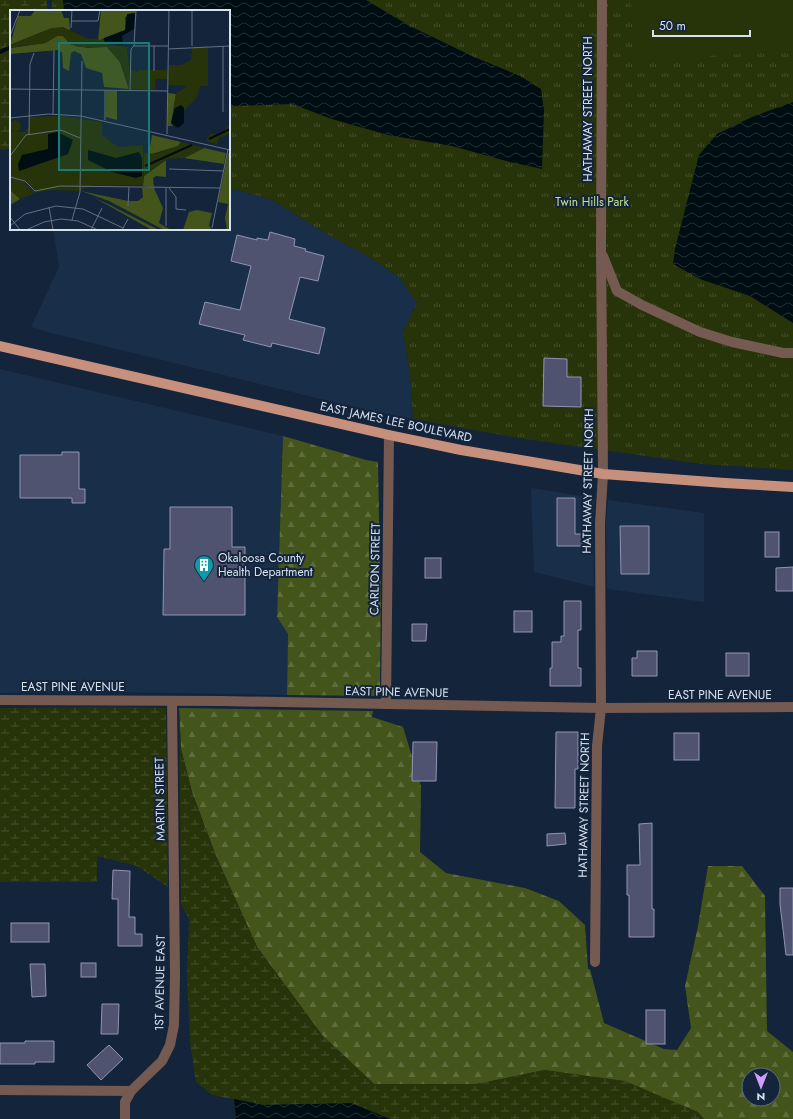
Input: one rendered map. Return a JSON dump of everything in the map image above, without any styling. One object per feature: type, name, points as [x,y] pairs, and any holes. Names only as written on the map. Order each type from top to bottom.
[{"type":"main road","name":"EAST JAMES LEE BOULEVARD","points":[[0,346],[389,435],[461,450],[603,474],[793,487]]},
{"type":"street","name":"HATHAWAY STREET NORTH","points":[[595,962],[597,746],[601,708],[600,524],[603,474],[600,249],[602,0]]},
{"type":"street","points":[[600,249],[617,291],[642,305],[700,332],[732,342],[783,353],[793,353]]},
{"type":"street","name":"CARLTON STREET","points":[[386,704],[389,435]]},
{"type":"street","name":"EAST PINE AVENUE","points":[[0,700],[172,701],[601,708],[793,707]]},
{"type":"street","name":"MARTIN STREET","points":[[172,701],[174,896]]},
{"type":"street","name":"1ST AVENUE EAST","points":[[131,1091],[162,1061],[170,1045],[173,1034],[175,975],[174,896]]},
{"type":"street","points":[[0,1090],[131,1091],[125,1102],[125,1119]]},
{"type":"shaded area","points":[[234,189],[274,201],[318,229],[369,257],[399,277],[417,303],[403,331],[410,374],[413,419],[370,411],[31,327],[59,267],[53,230],[230,230],[230,193]]},
{"type":"shaded area","points":[[0,369],[283,436],[277,616],[288,634],[287,695],[112,692],[0,693]]},
{"type":"shaded area","points":[[531,488],[595,498],[593,524],[594,587],[534,572]]},
{"type":"shaded area","points":[[608,500],[704,513],[704,602],[607,589],[606,524]]},
{"type":"green space","points":[[0,0],[47,0],[47,10],[10,10],[10,148],[3,150],[0,149]]},
{"type":"green space","name":"Twin Hills Park","points":[[52,0],[793,0],[793,470],[702,464],[518,438],[413,419],[410,374],[403,331],[417,303],[399,277],[369,257],[318,229],[274,201],[235,189],[230,193],[230,10],[52,10]]},
{"type":"green space","points":[[631,0],[793,0],[793,51],[634,60]]},
{"type":"green space","points":[[283,436],[366,460],[378,462],[381,582],[380,690],[378,696],[287,695],[288,634],[277,617]]},
{"type":"green space","points":[[0,708],[166,708],[168,887],[137,866],[97,856],[97,882],[0,882]]},
{"type":"green space","points":[[179,708],[373,711],[372,717],[403,727],[421,786],[420,852],[446,873],[525,888],[559,901],[585,925],[588,969],[590,969],[604,1023],[664,1049],[677,1050],[691,1028],[685,986],[698,926],[708,866],[742,866],[765,896],[767,1031],[793,1052],[793,1119],[704,1119],[698,1112],[545,1070],[477,1084],[374,1084],[322,1035],[257,947],[216,856],[192,792],[181,749]]},
{"type":"green space","points":[[179,708],[181,749],[192,792],[216,856],[257,947],[322,1035],[374,1084],[477,1084],[545,1070],[625,1081],[698,1112],[704,1119],[390,1119],[351,1103],[263,1105],[212,1095],[196,1082],[190,1043],[187,975],[189,919],[181,904]]},
{"type":"water","points":[[63,0],[366,0],[410,26],[474,57],[520,76],[541,89],[544,110],[542,169],[452,146],[388,135],[332,119],[292,104],[230,106],[230,10],[64,10]]},
{"type":"water","points":[[793,102],[793,323],[750,296],[700,279],[673,264],[675,249],[699,155],[717,134],[752,117]]},
{"type":"water","points":[[234,1099],[263,1105],[351,1103],[390,1119],[236,1119]]},
{"type":"building","points":[[270,232],[295,239],[294,246],[306,249],[305,251],[324,256],[318,281],[300,277],[289,319],[325,328],[319,354],[272,343],[271,347],[243,340],[245,335],[199,324],[205,302],[240,310],[251,266],[231,261],[237,235],[257,240],[257,238],[268,240]]},
{"type":"building","points":[[544,358],[567,359],[567,377],[581,377],[581,407],[543,406]]},
{"type":"building","points":[[62,452],[79,452],[79,489],[85,489],[85,503],[72,503],[72,498],[20,498],[20,455],[62,455]]},
{"type":"building","points":[[557,498],[575,498],[575,534],[586,534],[586,546],[557,546]]},
{"type":"building","name":"Okaloosa County Health Department","points":[[170,507],[232,507],[232,547],[245,547],[245,615],[163,615],[164,549],[170,549]]},
{"type":"building","points":[[620,526],[649,526],[649,574],[621,574]]},
{"type":"building","points":[[765,532],[779,532],[779,557],[765,557]]},
{"type":"building","points":[[425,558],[441,558],[441,578],[425,578]]},
{"type":"building","points":[[793,567],[793,591],[776,591],[776,568]]},
{"type":"building","points":[[564,601],[581,601],[581,630],[578,630],[578,668],[581,668],[581,686],[550,686],[552,642],[561,642],[561,636],[564,636]]},
{"type":"building","points":[[514,611],[532,611],[532,632],[514,632]]},
{"type":"building","points":[[412,624],[427,624],[426,641],[412,641]]},
{"type":"building","points":[[637,651],[657,651],[657,676],[632,676],[632,658],[637,658]]},
{"type":"building","points":[[726,653],[749,653],[749,676],[726,676]]},
{"type":"building","points":[[556,732],[578,732],[578,769],[575,769],[575,808],[555,808]]},
{"type":"building","points":[[674,733],[699,733],[699,760],[674,760]]},
{"type":"building","points":[[413,742],[437,742],[436,781],[412,781]]},
{"type":"building","points":[[652,823],[652,909],[654,909],[654,937],[629,937],[627,865],[640,865],[639,824]]},
{"type":"building","points":[[565,833],[566,844],[547,846],[547,834]]},
{"type":"building","points":[[113,870],[130,871],[129,917],[135,917],[135,934],[142,934],[142,946],[118,946],[118,899],[112,899]]},
{"type":"building","points":[[780,888],[793,888],[793,955],[786,955],[780,904]]},
{"type":"building","points":[[11,923],[49,923],[49,942],[11,942]]},
{"type":"building","points":[[81,963],[96,963],[96,977],[81,977]]},
{"type":"building","points":[[30,964],[45,964],[46,996],[32,997]]},
{"type":"building","points":[[102,1004],[119,1004],[118,1034],[101,1034]]},
{"type":"building","points":[[646,1010],[665,1010],[665,1044],[646,1044]]},
{"type":"building","points":[[25,1041],[54,1041],[54,1062],[35,1062],[35,1064],[0,1064],[0,1043],[25,1043]]},
{"type":"building","points":[[109,1045],[123,1059],[101,1080],[87,1065]]},
{"type":"waterway","points":[[0,52],[10,47]]},
{"type":"place","name":"Okaloosa County Health Department","points":[[204,582]]}]
